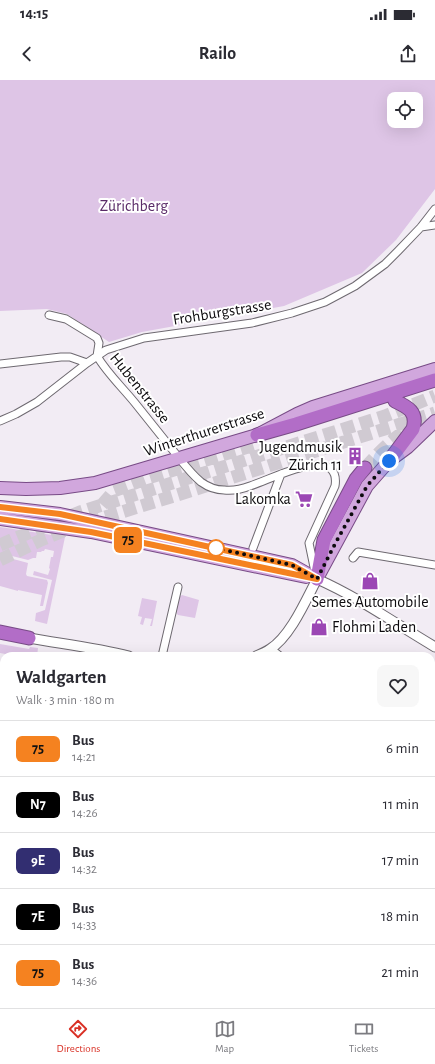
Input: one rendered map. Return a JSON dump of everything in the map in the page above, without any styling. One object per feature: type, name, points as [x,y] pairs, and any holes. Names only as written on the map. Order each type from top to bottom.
[{"type":"highway","points":[[260,439],[296,424],[435,380]]},
{"type":"highway","points":[[260,439],[435,388]]},
{"type":"highway","points":[[389,461],[413,429],[415,423],[415,416],[412,412],[394,401]]},
{"type":"highway","points":[[317,579],[324,540],[356,479],[365,468]]},
{"type":"highway","points":[[0,632],[29,638]]},
{"type":"main road","name":"Winterthurerstrasse","points":[[0,488],[60,488],[95,483],[179,458],[260,439],[298,414],[313,407],[435,369]]},
{"type":"main road","points":[[317,579],[367,486],[389,461],[408,447],[435,421]]},
{"type":"main road","points":[[0,507],[60,514],[292,565],[317,579]]},
{"type":"main road","points":[[0,519],[91,532],[317,579]]},
{"type":"street","name":"Frohburgstrasse","points":[[0,421],[37,402],[106,350],[144,338],[252,323],[292,314],[325,302],[355,286],[384,264],[421,227],[435,209]]},
{"type":"street","points":[[421,227],[435,225]]},
{"type":"street","name":"Hubenstrasse","points":[[49,315],[66,319],[97,338],[97,356],[102,365],[192,474],[209,487],[221,490],[235,490],[305,466],[325,466],[330,468],[335,475],[335,486],[309,543],[317,579]]},
{"type":"street","points":[[0,364],[61,357],[70,357],[87,363]]},
{"type":"street","points":[[253,548],[281,474]]},
{"type":"street","points":[[353,558],[358,552],[435,565]]},
{"type":"street","points":[[265,652],[271,649],[280,641],[290,629],[317,579],[341,591],[435,647]]},
{"type":"street","points":[[163,652],[178,587]]},
{"type":"street","points":[[29,638],[113,652]]},
{"type":"street","points":[[271,649],[275,652]]},
{"type":"green space","name":"Zürichberg","points":[[0,80],[435,80],[435,189],[396,240],[362,273],[284,306],[142,332],[109,342],[67,314],[47,309],[0,311]]},
{"type":"green space","points":[[0,527],[65,537],[47,624],[35,621],[36,613],[45,610],[52,580],[33,575],[34,571],[48,575],[51,557],[53,557],[54,551],[45,549],[44,551],[37,552],[36,558],[28,560],[0,553]]},
{"type":"green space","points":[[8,558],[28,563],[27,576],[47,580],[48,583],[43,606],[40,606],[42,595],[0,586],[0,559]]},
{"type":"green space","points":[[182,595],[199,600],[195,618],[178,615],[176,613],[179,597]]},
{"type":"green space","points":[[142,598],[157,601],[152,626],[150,626],[152,619],[145,618],[143,625],[140,624],[142,617],[138,616]]},
{"type":"green space","points":[[0,644],[29,649],[30,647],[38,648],[38,652],[0,652]]},
{"type":"tunnel","points":[[0,545],[80,512],[385,416],[435,396]]},
{"type":"tunnel","points":[[0,560],[41,540],[73,527],[435,413]]},
{"type":"tunnel","points":[[365,468],[388,444],[415,425]]},
{"type":"tunnel","points":[[102,505],[114,491],[148,478],[264,442]]},
{"type":"bus line","name":"75","points":[[0,507],[60,514],[292,565],[317,579],[91,532],[0,519]]},
{"type":"place","name":"Jugendmusik Zürich 11","points":[[355,456]]},
{"type":"place","name":"Lakomka","points":[[304,499]]},
{"type":"place","name":"Semes Automobile","points":[[370,581]]},
{"type":"place","name":"Flohmi Laden","points":[[319,627]]},
{"type":"route","points":[[216,548],[292,565],[317,579],[367,486],[389,461]]}]
